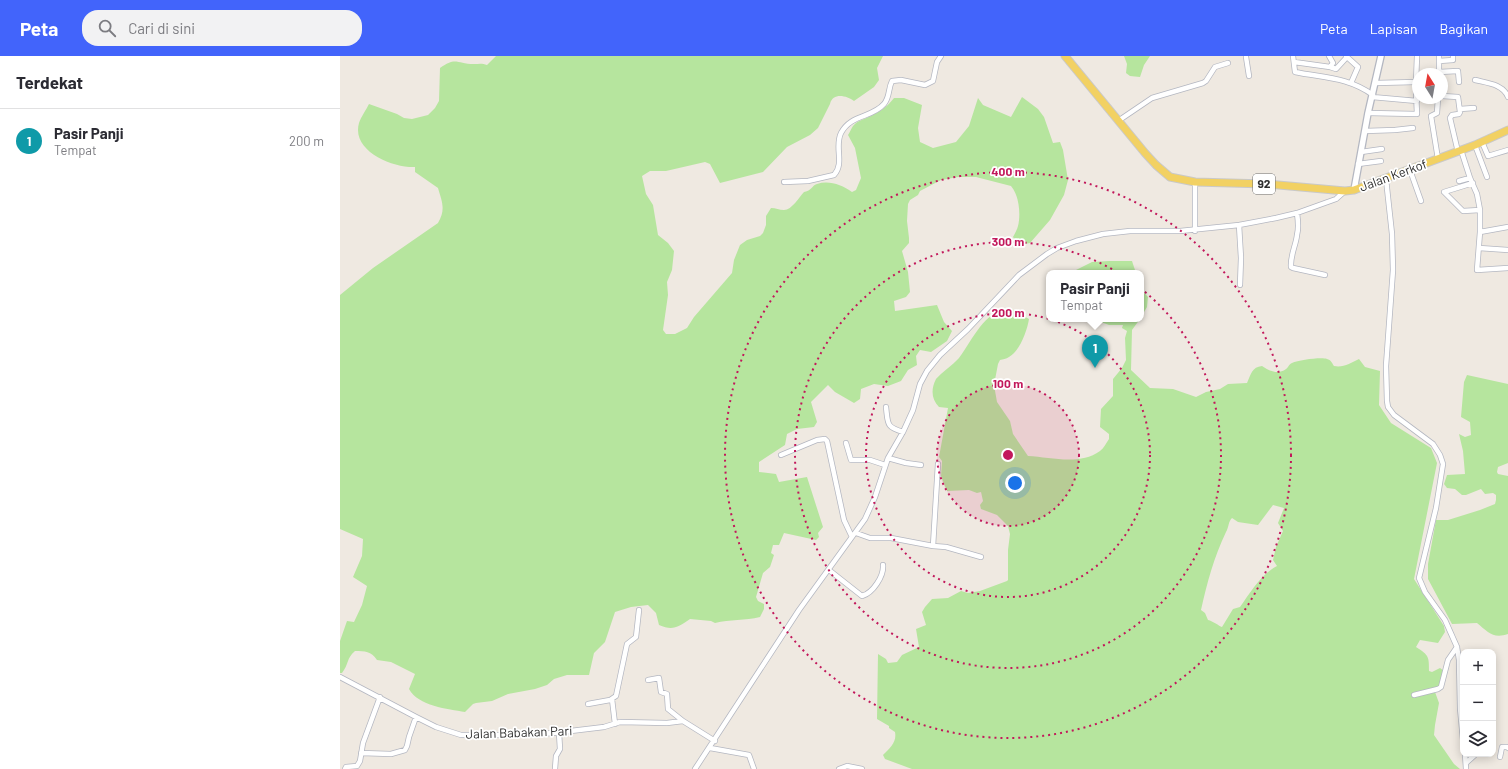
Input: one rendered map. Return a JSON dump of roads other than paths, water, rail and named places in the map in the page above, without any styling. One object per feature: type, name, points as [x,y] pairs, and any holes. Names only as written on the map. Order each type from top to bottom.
[{"type":"main road","name":"Jalan Kerkof","points":[[1065,56],[1145,153],[1163,171],[1170,177],[1195,182],[1266,184],[1345,191],[1354,190],[1508,132]]},
{"type":"street","points":[[784,182],[808,181],[834,175],[840,165],[839,139],[846,126],[854,119],[878,110],[885,104],[889,97],[891,84],[895,80],[925,85],[929,84],[933,81],[937,62],[941,56]]},
{"type":"street","points":[[1238,58],[1246,56],[1249,76]]},
{"type":"street","points":[[1293,56],[1295,72],[1332,77],[1351,83],[1373,96],[1412,100]]},
{"type":"street","points":[[1329,56],[1333,63],[1330,67]]},
{"type":"street","points":[[1354,190],[1368,113],[1381,56]]},
{"type":"street","points":[[1376,83],[1416,82],[1417,56]]},
{"type":"street","points":[[1332,77],[1336,69],[1347,57],[1358,67],[1351,83]]},
{"type":"street","points":[[1439,59],[1453,58],[1458,70],[1460,82]]},
{"type":"street","points":[[1294,62],[1336,69]]},
{"type":"street","points":[[1118,121],[1152,98],[1203,83],[1215,67],[1228,63]]},
{"type":"street","points":[[1448,72],[1458,70]]},
{"type":"street","points":[[1475,80],[1497,85],[1507,94],[1508,97]]},
{"type":"street","points":[[1448,96],[1458,97],[1460,109],[1459,114],[1452,115],[1450,118],[1460,151],[1477,194],[1480,210],[1477,270],[1508,268]]},
{"type":"street","points":[[1368,113],[1417,114],[1417,104]]},
{"type":"street","points":[[1438,104],[1438,114],[1431,116],[1438,159]]},
{"type":"street","points":[[1460,109],[1474,108]]},
{"type":"street","points":[[1365,131],[1413,128]]},
{"type":"street","points":[[1482,142],[1488,156],[1508,150]]},
{"type":"street","points":[[1475,145],[1487,177]]},
{"type":"street","points":[[1361,152],[1382,149]]},
{"type":"street","points":[[1358,164],[1381,160]]},
{"type":"street","points":[[1410,170],[1421,201]]},
{"type":"street","points":[[1386,178],[1392,234],[1393,270],[1386,366],[1387,401],[1388,407],[1394,415],[1433,444],[1438,450],[1442,460],[1436,508],[1419,578],[1425,592],[1445,620],[1457,647],[1462,721]]},
{"type":"street","points":[[1459,181],[1470,178]]},
{"type":"street","points":[[1195,182],[1195,230]]},
{"type":"street","points":[[1473,183],[1444,192],[1463,211],[1480,210]]},
{"type":"street","points":[[695,769],[710,748],[744,692],[865,519],[875,497],[888,458],[903,432],[913,410],[923,376],[932,364],[968,329],[1019,275],[1047,254],[1068,243],[1103,234],[1130,231],[1156,232],[1239,226],[1297,213],[1336,198],[1345,191]]},
{"type":"street","points":[[1297,213],[1297,235],[1291,267],[1326,275]]},
{"type":"street","points":[[1239,226],[1241,258],[1240,285]]},
{"type":"street","points":[[1480,232],[1508,227]]},
{"type":"street","points":[[1479,248],[1508,250]]},
{"type":"street","points":[[886,407],[889,426],[892,429],[903,432]]},
{"type":"street","points":[[781,454],[818,440],[825,439],[827,441],[844,520],[852,537]]},
{"type":"street","points":[[846,442],[851,460],[870,460],[885,465]]},
{"type":"street","points":[[888,458],[906,463],[922,465]]},
{"type":"street","points":[[933,546],[938,464]]},
{"type":"street","points":[[856,533],[863,536],[891,538],[946,547],[981,557]]},
{"type":"street","points":[[829,570],[862,596],[865,596],[881,577],[883,571],[882,565]]},
{"type":"street","points":[[588,704],[615,698],[626,644],[636,637],[639,610]]},
{"type":"street","points":[[1414,695],[1441,687],[1448,660],[1457,647]]},
{"type":"street","name":"Jalan Babakan Pari","points":[[340,676],[436,727],[461,735],[522,735],[559,733],[631,722],[667,723],[683,721]]},
{"type":"street","points":[[648,680],[659,678],[661,692],[666,693],[668,697],[668,709],[683,721],[715,740]]},
{"type":"street","points":[[345,769],[346,767],[357,766],[360,761],[363,743],[380,697]]},
{"type":"street","points":[[612,699],[615,724]]},
{"type":"street","points":[[361,753],[391,754],[405,750],[408,746],[409,737],[416,717]]},
{"type":"street","points":[[555,769],[556,756],[560,749],[559,733]]},
{"type":"street","points":[[1500,757],[1502,747],[1508,748]]},
{"type":"street","points":[[710,748],[749,755],[754,769]]},
{"type":"street","points":[[1465,757],[1466,769]]},
{"type":"street","points":[[1466,763],[1473,757]]},
{"type":"street","points":[[839,769],[847,766],[862,769]]},
{"type":"place","name":"Pasir Panji","points":[[1095,368]]}]
